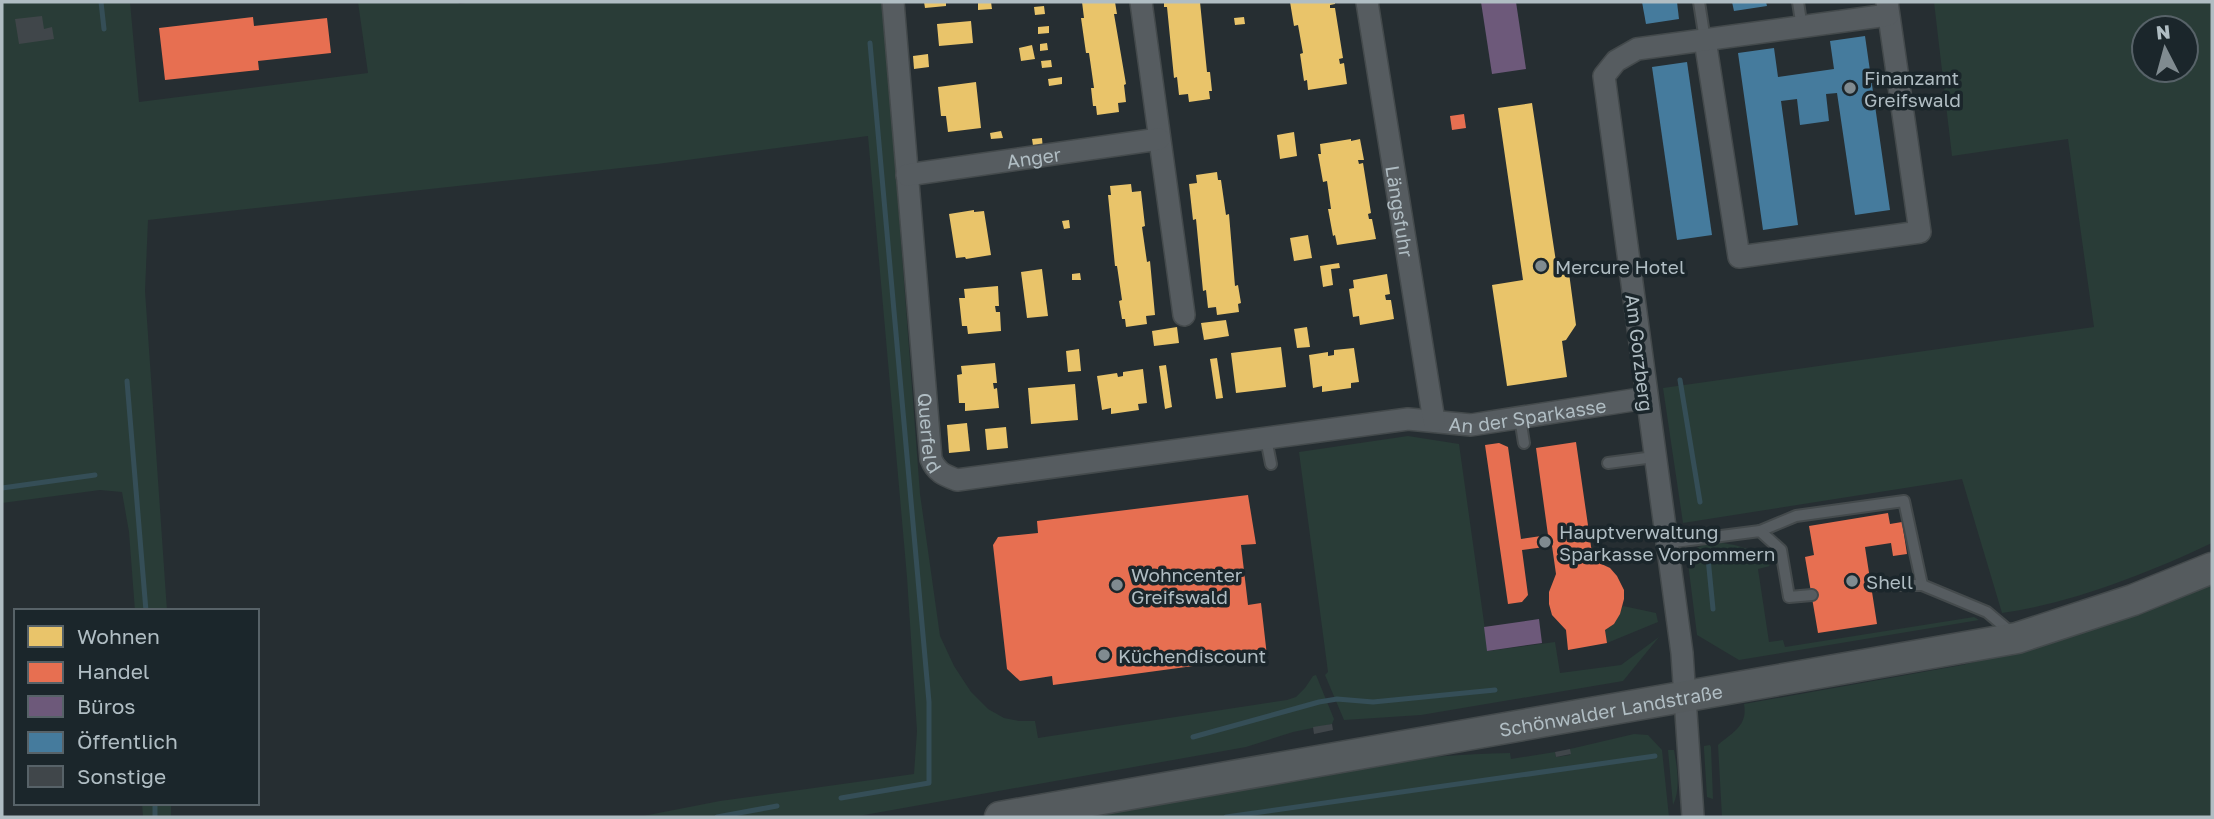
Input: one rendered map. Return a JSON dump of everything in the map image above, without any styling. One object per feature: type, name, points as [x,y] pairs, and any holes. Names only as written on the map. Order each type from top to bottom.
[{"type":"main road","name":"Schönwalder Landstraße","points":[[1000,817],[2017,638],[2133,600],[2212,568]]},
{"type":"street","name":"Querfeld","points":[[893,2],[931,459],[939,473],[957,480],[1408,419]]},
{"type":"street","points":[[1141,2],[1184,315]]},
{"type":"street","name":"Längsfuhr","points":[[1367,2],[1434,421]]},
{"type":"street","name":"Am Gorzberg","points":[[1693,817],[1687,698],[1604,76],[1616,61],[1637,49],[1705,40],[1802,28],[1887,8],[1920,232],[1739,257],[1705,40]]},
{"type":"street","name":"Anger","points":[[907,175],[1159,139]]},
{"type":"street","name":"An der Sparkasse","points":[[1408,419],[1471,425],[1646,398]]},
{"type":"lane","points":[[1699,2],[1705,40]]},
{"type":"lane","points":[[1798,2],[1802,28]]},
{"type":"lane","points":[[1520,418],[1524,443]]},
{"type":"lane","points":[[1266,439],[1271,464]]},
{"type":"lane","points":[[1608,463],[1654,457]]},
{"type":"lane","points":[[1667,543],[1760,531],[1796,516],[1904,501],[1922,585]]},
{"type":"lane","points":[[1760,531],[1781,550],[1789,597],[1812,595]]},
{"type":"lane","points":[[1871,585],[1922,585],[1987,612],[2017,638]]},
{"type":"green space","points":[[2,2],[130,2],[139,102],[368,73],[358,2],[883,2],[920,494],[940,636],[954,666],[971,692],[988,709],[1004,718],[1035,721],[1038,738],[1287,700],[1296,697],[1316,675],[1334,719],[1332,724],[1293,732],[1246,747],[853,817],[638,817],[720,801],[914,774],[917,731],[907,577],[868,136],[657,164],[148,220],[145,291],[167,609],[135,609],[129,532],[122,492],[100,490],[2,503]]},
{"type":"green space","points":[[1934,2],[2212,2],[2212,543],[2110,586],[2056,602],[2002,613],[1962,479],[1683,523],[1663,388],[2094,327],[2068,139],[1952,156]]},
{"type":"green space","points":[[1408,436],[1459,444],[1488,651],[1555,642],[1560,673],[1621,665],[1659,637],[1623,681],[1421,715],[1344,720],[1325,675],[1328,672],[1299,452]]},
{"type":"green space","points":[[1722,543],[1749,550],[1770,566],[1758,569],[1769,642],[1783,640],[1785,647],[1974,617],[1979,620],[1739,660],[1697,635],[1687,555],[1707,544]]},
{"type":"green space","points":[[2212,578],[2212,817],[1722,817],[1718,745],[1741,723],[1745,712],[1744,704],[1962,665],[2011,653]]},
{"type":"green space","points":[[1623,606],[1656,613],[1658,622],[1607,643],[1605,630],[1614,624]]},
{"type":"green space","points":[[1634,734],[1648,735],[1662,750],[1669,817],[1053,817],[1281,777],[1396,761],[1510,753],[1511,759],[1555,752],[1556,757],[1570,755],[1570,749]]},
{"type":"green space","points":[[1710,745],[1713,799],[1707,797],[1704,749],[1704,746]]},
{"type":"green space","points":[[1668,750],[1674,750],[1677,771],[1678,785],[1673,805]]},
{"type":"green space","points":[[142,805],[171,805],[171,817],[143,817]]},
{"type":"building: Wohnen","points":[[924,2],[946,2],[946,6],[925,8]]},
{"type":"building: Wohnen","points":[[991,2],[992,9],[978,10],[978,3]]},
{"type":"building: Wohnen","points":[[1082,2],[1115,2],[1117,14],[1114,14],[1126,84],[1126,102],[1118,103],[1119,112],[1097,115],[1096,106],[1093,106],[1091,88],[1094,88],[1081,18],[1084,18]]},
{"type":"building: Wohnen","points":[[1164,2],[1200,2],[1207,72],[1210,72],[1212,91],[1209,91],[1210,99],[1189,102],[1188,94],[1179,95],[1177,77],[1174,78],[1167,7],[1164,7]]},
{"type":"building: Wohnen","points":[[1290,2],[1335,2],[1330,8],[1335,8],[1343,58],[1339,59],[1340,64],[1344,63],[1347,84],[1308,90],[1307,80],[1304,81],[1298,25],[1294,26]]},
{"type":"building: Wohnen","points":[[1044,6],[1045,14],[1035,15],[1034,7]]},
{"type":"building: Wohnen","points":[[1244,17],[1245,24],[1235,25],[1234,18]]},
{"type":"building: Wohnen","points":[[971,21],[973,43],[939,46],[937,24]]},
{"type":"building: Wohnen","points":[[1049,26],[1049,33],[1038,34],[1038,27]]},
{"type":"building: Wohnen","points":[[1047,43],[1048,50],[1040,51],[1040,44]]},
{"type":"building: Wohnen","points":[[1032,45],[1035,59],[1021,61],[1019,48]]},
{"type":"building: Wohnen","points":[[928,54],[929,67],[914,69],[913,56]]},
{"type":"building: Wohnen","points":[[1051,60],[1052,67],[1042,68],[1041,61]]},
{"type":"building: Wohnen","points":[[1062,77],[1062,84],[1049,86],[1048,79]]},
{"type":"building: Wohnen","points":[[976,82],[981,128],[948,132],[946,116],[941,116],[938,87]]},
{"type":"building: Wohnen","points":[[1532,103],[1558,275],[1569,273],[1576,325],[1566,340],[1562,341],[1567,377],[1507,386],[1492,285],[1523,280],[1498,108]]},
{"type":"building: Wohnen","points":[[1001,131],[1003,138],[991,139],[990,133]]},
{"type":"building: Wohnen","points":[[1294,132],[1297,156],[1280,159],[1277,135]]},
{"type":"building: Wohnen","points":[[1042,138],[1043,151],[1034,152],[1032,139]]},
{"type":"building: Wohnen","points":[[1360,139],[1364,160],[1358,160],[1359,164],[1363,163],[1371,213],[1368,214],[1369,219],[1372,219],[1376,239],[1337,245],[1328,209],[1331,209],[1327,181],[1323,182],[1318,154],[1321,154],[1320,144]]},
{"type":"building: Wohnen","points":[[1217,172],[1218,180],[1221,180],[1226,215],[1229,214],[1235,286],[1238,285],[1241,303],[1238,304],[1239,312],[1217,315],[1216,307],[1208,308],[1206,290],[1203,291],[1196,219],[1193,220],[1189,184],[1197,183],[1196,175]]},
{"type":"building: Wohnen","points":[[1131,184],[1132,192],[1141,191],[1145,226],[1142,227],[1147,262],[1150,261],[1155,315],[1146,316],[1147,324],[1126,327],[1119,301],[1122,300],[1115,266],[1108,195],[1111,195],[1110,186]]},
{"type":"building: Wohnen","points":[[984,211],[991,255],[956,258],[949,214]]},
{"type":"building: Wohnen","points":[[1069,220],[1070,228],[1064,229],[1062,221]]},
{"type":"building: Wohnen","points":[[1308,235],[1312,258],[1294,261],[1290,238]]},
{"type":"building: Wohnen","points":[[1339,263],[1340,268],[1331,269],[1333,285],[1323,287],[1320,266]]},
{"type":"building: Wohnen","points":[[1042,269],[1048,316],[1027,318],[1021,272]]},
{"type":"building: Wohnen","points":[[1080,273],[1081,280],[1072,280],[1072,274]]},
{"type":"building: Wohnen","points":[[1387,274],[1390,294],[1385,295],[1386,300],[1391,300],[1394,319],[1360,325],[1359,316],[1353,317],[1349,289],[1354,288],[1353,280]]},
{"type":"building: Wohnen","points":[[998,286],[999,306],[995,306],[996,312],[1000,312],[1001,331],[968,334],[967,326],[962,326],[959,298],[965,298],[964,289]]},
{"type":"building: Wohnen","points":[[1226,320],[1229,336],[1204,340],[1201,323]]},
{"type":"building: Wohnen","points":[[1177,327],[1179,343],[1154,346],[1152,331]]},
{"type":"building: Wohnen","points":[[1307,327],[1310,347],[1297,348],[1294,329]]},
{"type":"building: Wohnen","points":[[1281,347],[1286,387],[1236,393],[1231,353]]},
{"type":"building: Wohnen","points":[[1354,348],[1359,382],[1351,383],[1351,388],[1322,392],[1322,386],[1313,388],[1309,355],[1328,352],[1328,356],[1334,355],[1334,350]]},
{"type":"building: Wohnen","points":[[1079,349],[1081,371],[1068,372],[1066,351]]},
{"type":"building: Wohnen","points":[[1217,358],[1223,398],[1216,399],[1210,359]]},
{"type":"building: Wohnen","points":[[995,363],[997,383],[993,383],[994,389],[997,388],[999,408],[965,411],[965,403],[959,403],[957,375],[962,374],[961,366]]},
{"type":"building: Wohnen","points":[[1166,365],[1172,407],[1165,409],[1159,366]]},
{"type":"building: Wohnen","points":[[1143,369],[1147,403],[1138,404],[1139,410],[1111,414],[1111,408],[1102,410],[1097,376],[1117,373],[1118,377],[1123,376],[1123,372]]},
{"type":"building: Wohnen","points":[[1075,384],[1078,420],[1031,424],[1028,388]]},
{"type":"building: Wohnen","points":[[967,423],[970,451],[949,453],[947,425]]},
{"type":"building: Wohnen","points":[[1006,427],[1008,448],[987,450],[985,429]]},
{"type":"building: Handel","points":[[253,17],[254,26],[327,18],[331,53],[258,61],[259,70],[165,80],[159,28]]},
{"type":"building: Handel","points":[[1464,114],[1466,128],[1452,130],[1450,116]]},
{"type":"building: Handel","name":"Hauptverwaltung Sparkasse Vorpommern","points":[[1576,442],[1593,560],[1610,568],[1617,576],[1624,590],[1624,599],[1614,624],[1605,630],[1607,643],[1568,650],[1566,630],[1552,615],[1549,604],[1549,592],[1556,574],[1552,546],[1522,550],[1528,595],[1522,602],[1508,604],[1485,445],[1499,443],[1508,447],[1521,539],[1548,535],[1536,448]]},
{"type":"building: Handel","points":[[1248,495],[1256,544],[1241,545],[1248,605],[1261,603],[1267,656],[1053,685],[1052,676],[1020,681],[1007,669],[993,545],[998,537],[1038,533],[1037,521]]},
{"type":"building: Handel","points":[[1888,513],[1890,524],[1902,522],[1907,554],[1893,556],[1891,543],[1865,547],[1877,624],[1818,633],[1805,557],[1814,555],[1809,526]]},
{"type":"building: Büros","points":[[1481,2],[1516,2],[1526,69],[1492,74]]},
{"type":"building: Büros","points":[[1539,619],[1542,643],[1487,651],[1484,627]]},
{"type":"building: Öffentlich","points":[[1642,2],[1677,2],[1679,19],[1646,24]]},
{"type":"building: Öffentlich","points":[[1732,2],[1766,2],[1767,6],[1734,11]]},
{"type":"building: Öffentlich","points":[[1865,36],[1890,210],[1855,215],[1837,93],[1826,94],[1829,121],[1800,125],[1797,99],[1781,101],[1798,225],[1763,230],[1738,53],[1774,48],[1778,77],[1834,69],[1830,41]]},
{"type":"building: Öffentlich","points":[[1687,62],[1712,235],[1677,240],[1652,67]]},
{"type":"building: Sonstige","points":[[42,16],[44,29],[52,27],[54,39],[19,44],[15,19]]},
{"type":"building: Sonstige","points":[[1332,724],[1333,730],[1314,734],[1313,727]]},
{"type":"building: Sonstige","points":[[1570,749],[1571,754],[1556,757],[1555,752]]},
{"type":"waterway","points":[[101,2],[104,29]]},
{"type":"waterway","points":[[841,798],[929,783],[929,702],[870,43]]},
{"type":"waterway","points":[[1680,380],[1700,502]]},
{"type":"waterway","points":[[127,381],[146,609]]},
{"type":"waterway","points":[[2,488],[95,475]]},
{"type":"waterway","points":[[1708,558],[1713,609]]},
{"type":"waterway","points":[[1193,737],[1337,699],[1373,702],[1495,690]]},
{"type":"waterway","points":[[1226,817],[1655,756]]},
{"type":"waterway","points":[[155,805],[155,817]]},
{"type":"waterway","points":[[717,817],[777,806]]},
{"type":"place","name":"Finanzamt Greifswald","points":[[1850,88]]},
{"type":"place","name":"Mercure Hotel","points":[[1541,266]]},
{"type":"place","name":"Hauptverwaltung Sparkasse Vorpommern","points":[[1545,542]]},
{"type":"place","name":"Shell","points":[[1852,581]]},
{"type":"place","name":"Wohncenter Greifswald","points":[[1117,585]]},
{"type":"place","name":"Küchendiscount","points":[[1104,655]]}]
